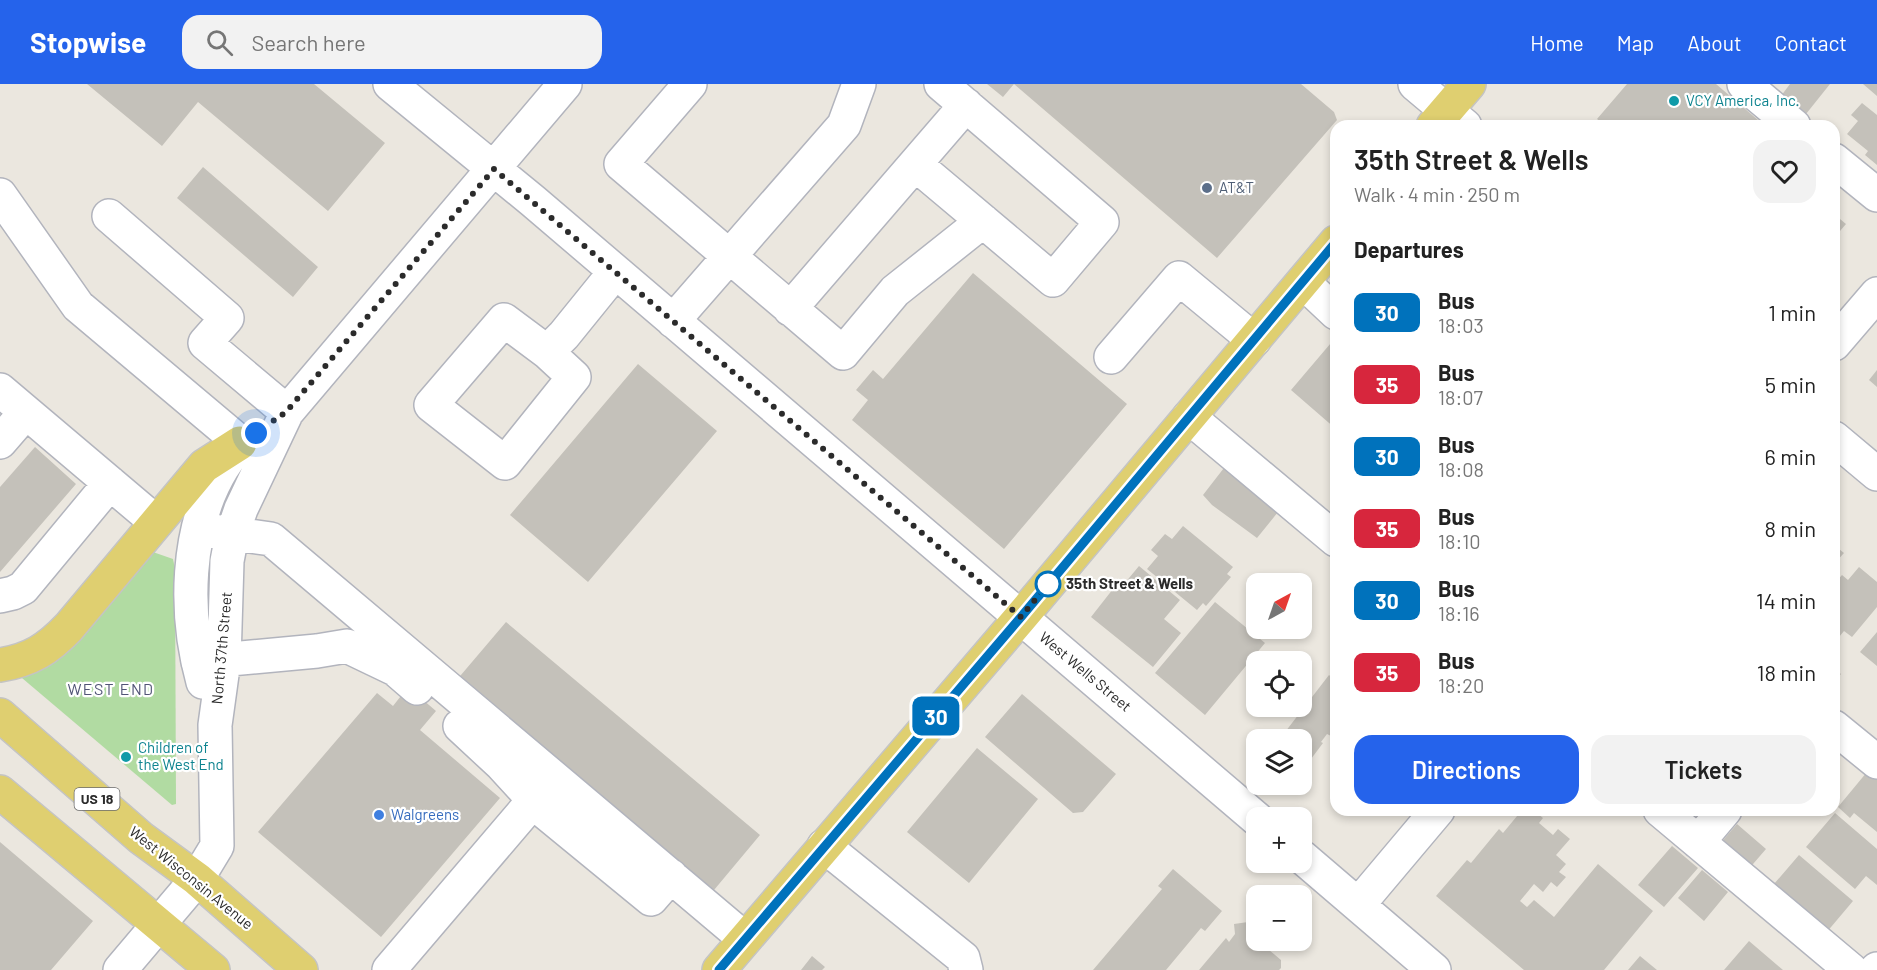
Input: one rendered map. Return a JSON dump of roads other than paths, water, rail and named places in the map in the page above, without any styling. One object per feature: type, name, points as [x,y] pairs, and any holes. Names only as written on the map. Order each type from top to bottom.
[{"type":"main road","points":[[1449,120],[1468,84]]},
{"type":"main road","points":[[719,970],[1021,617],[1330,249]]},
{"type":"main road","points":[[0,665],[28,657],[50,646],[69,627],[204,466],[251,452]]},
{"type":"main road","name":"West Wisconsin Avenue","points":[[0,715],[141,838],[197,879],[301,970]]},
{"type":"main road","points":[[0,792],[213,970]]},
{"type":"street","name":"West Wells Street","points":[[390,84],[494,169],[1246,810]]},
{"type":"street","name":"North 37th Street","points":[[211,661],[193,620],[192,586],[199,529],[216,480],[251,452],[565,84]]},
{"type":"street","points":[[690,84],[621,164],[843,353],[895,291],[983,221]]},
{"type":"street","points":[[673,321],[844,125],[859,84]]},
{"type":"street","points":[[915,164],[1053,280],[1102,222],[941,84]]},
{"type":"street","points":[[1415,84],[1447,120]]},
{"type":"street","points":[[1758,88],[1788,120]]},
{"type":"street","points":[[790,309],[966,105]]},
{"type":"street","points":[[1840,165],[1877,195]]},
{"type":"street","points":[[0,195],[78,306],[251,452]]},
{"type":"street","points":[[109,216],[227,318],[206,343],[286,412]]},
{"type":"street","points":[[547,352],[564,335],[615,272]]},
{"type":"street","points":[[1111,357],[1179,278],[1254,340]]},
{"type":"street","points":[[1303,282],[1330,307]]},
{"type":"street","points":[[1840,337],[1877,294]]},
{"type":"street","points":[[0,390],[156,522]]},
{"type":"street","points":[[0,442],[26,412]]},
{"type":"street","points":[[1189,417],[1330,535]]},
{"type":"street","points":[[1840,443],[1877,474]]},
{"type":"street","name":"North 37th Street","points":[[120,970],[197,879],[217,846],[215,724],[211,661],[232,535],[251,452]]},
{"type":"street","points":[[0,596],[23,588],[110,483]]},
{"type":"street","points":[[199,529],[271,539],[745,939]]},
{"type":"street","points":[[211,661],[347,646],[395,669],[502,765],[540,808],[651,899],[671,876]]},
{"type":"street","points":[[1840,732],[1877,762]]},
{"type":"street","points":[[389,970],[534,800]]},
{"type":"street","points":[[1358,905],[1433,816]]},
{"type":"street","points":[[1667,816],[1851,970]]},
{"type":"street","points":[[1698,842],[1720,816]]},
{"type":"street","points":[[825,846],[963,958],[966,970]]},
{"type":"street","points":[[1312,866],[1434,970]]},
{"type":"place","name":"VCY America, Inc.","points":[[1674,101]]},
{"type":"place","name":"AT&T","points":[[1207,188]]},
{"type":"place","name":"35th Street & Wells","points":[[1048,584]]},
{"type":"place","name":"Children of the West End","points":[[126,757]]},
{"type":"place","name":"Walgreens","points":[[379,815]]},
{"type":"district","name":"WEST END","points":[[111,689]]}]
